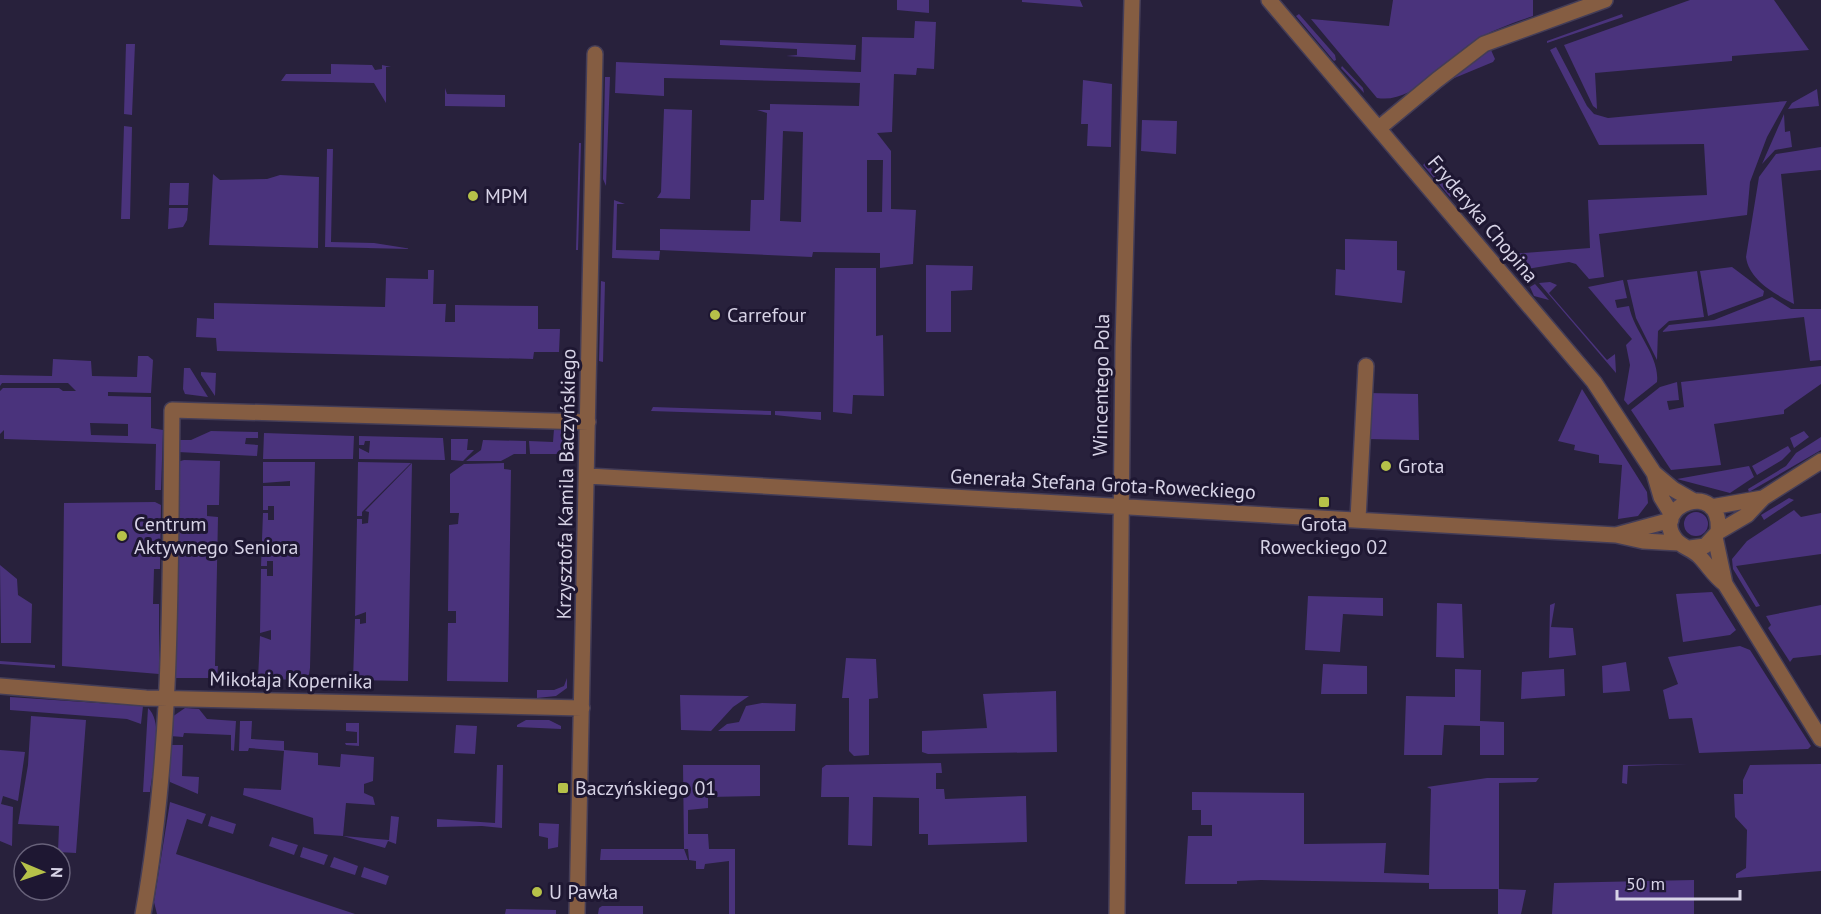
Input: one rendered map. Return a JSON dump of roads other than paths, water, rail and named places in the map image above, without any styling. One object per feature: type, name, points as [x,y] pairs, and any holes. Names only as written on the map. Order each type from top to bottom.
[{"type":"street","name":"Wincentego Pola","points":[[1117,914],[1125,180],[1132,0]]},
{"type":"street","name":"Fryderyka Chopina","points":[[1269,0],[1598,386],[1654,473]]},
{"type":"street","points":[[1379,128],[1484,44],[1605,0]]},
{"type":"street","name":"Krzysztofa Kamila Baczyńskiego","points":[[577,914],[588,476],[595,54]]},
{"type":"street","points":[[1358,519],[1366,366]]},
{"type":"street","points":[[143,914],[161,796],[166,698],[171,410],[588,422]]},
{"type":"street","points":[[1616,535],[1643,541],[1705,546],[1716,535],[1747,515],[1763,498],[1821,461]]},
{"type":"street","points":[[1654,473],[1673,489],[1694,501],[1703,502],[1711,507],[1718,521],[1716,535],[1725,584]]},
{"type":"street","points":[[1654,473],[1660,493],[1672,518],[1672,534],[1725,584],[1821,739]]},
{"type":"street","name":"Generała Stefana Grota-Roweckiego","points":[[588,476],[1616,535]]},
{"type":"street","points":[[1711,507],[1763,498]]},
{"type":"street","points":[[1616,535],[1672,518],[1679,506],[1694,501]]},
{"type":"street","name":"Mikołaja Kopernika","points":[[0,686],[166,698],[582,708]]},
{"type":"place","name":"MPM","points":[[473,196]]},
{"type":"place","name":"Carrefour","points":[[715,315]]},
{"type":"place","name":"Grota","points":[[1386,466]]},
{"type":"place","name":"Grota Roweckiego 02","points":[[1324,502]]},
{"type":"place","name":"Centrum Aktywnego Seniora","points":[[122,536]]},
{"type":"place","name":"Baczyńskiego 01","points":[[563,788]]},
{"type":"place","name":"U Pawła","points":[[537,892]]}]
